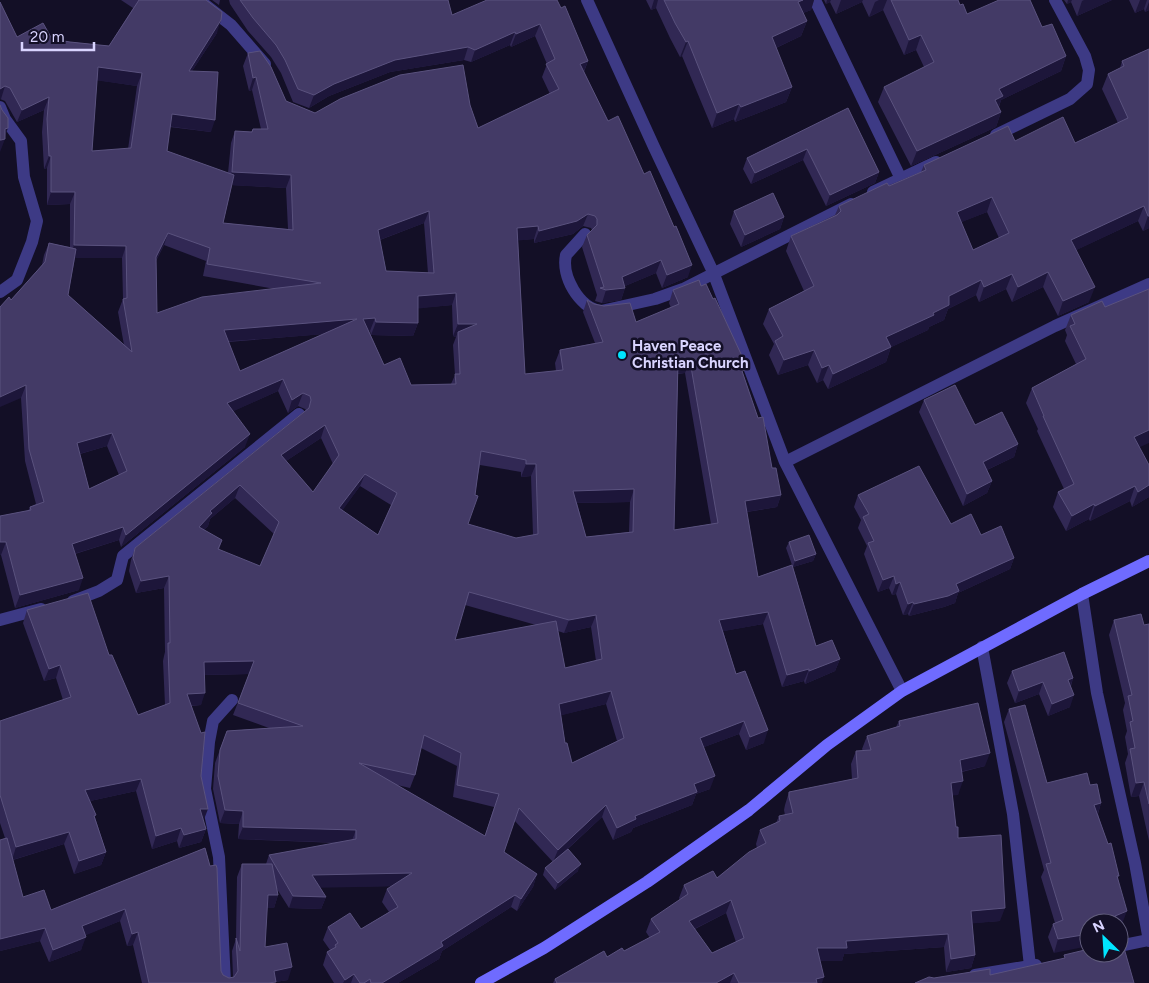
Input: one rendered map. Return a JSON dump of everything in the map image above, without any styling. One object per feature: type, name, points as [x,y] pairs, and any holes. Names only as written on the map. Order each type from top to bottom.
[{"type":"street","points":[[200,0],[231,25],[270,71]]},
{"type":"street","points":[[587,0],[714,272],[785,462],[902,691]]},
{"type":"street","points":[[815,0],[901,179]]},
{"type":"street","points":[[988,139],[1070,99],[1087,84],[1089,70],[1084,56],[1055,0]]},
{"type":"street","points":[[0,107],[5,119],[21,141],[24,177],[37,221],[32,242],[17,280],[0,292]]},
{"type":"street","points":[[585,234],[568,250],[565,260],[566,270],[574,290],[583,302],[594,310],[612,310],[655,299],[683,289],[944,159]]},
{"type":"street","points":[[785,462],[1056,326],[1149,284]]},
{"type":"street","points":[[0,620],[91,595],[118,580],[123,556],[299,414]]},
{"type":"street","points":[[481,983],[544,948],[647,882],[749,810],[827,745],[902,691],[1082,594],[1149,561]]},
{"type":"street","points":[[1082,594],[1097,693],[1135,863],[1149,941],[1129,944]]},
{"type":"street","points":[[982,647],[1013,814],[1030,966]]},
{"type":"street","points":[[225,983],[219,857],[205,789],[209,742],[213,721],[232,700]]},
{"type":"street","points":[[965,977],[1047,962]]},
{"type":"building","points":[[139,0],[206,0],[222,12],[221,20],[189,71],[218,72],[215,120],[172,114],[167,151],[234,175],[223,223],[293,230],[291,175],[232,172],[235,131],[252,132],[253,129],[268,129],[256,77],[253,78],[248,53],[260,51],[271,67],[286,101],[315,113],[340,99],[400,75],[463,65],[470,105],[478,128],[559,89],[546,64],[555,59],[540,24],[516,34],[515,32],[475,50],[468,47],[395,60],[334,84],[314,95],[298,89],[276,45],[240,0],[448,0],[452,15],[487,0],[557,0],[561,8],[565,6],[588,61],[580,64],[608,121],[618,116],[644,174],[650,171],[692,265],[667,275],[661,260],[622,277],[625,288],[606,290],[600,288],[604,287],[587,235],[597,225],[595,216],[588,214],[577,221],[539,231],[538,226],[517,228],[525,374],[563,370],[560,350],[603,342],[587,300],[604,306],[630,303],[636,322],[679,304],[673,290],[699,280],[701,286],[706,284],[713,299],[715,298],[741,354],[745,370],[742,371],[758,418],[763,417],[772,468],[776,468],[781,495],[745,501],[758,577],[792,565],[816,646],[832,640],[840,659],[809,671],[809,669],[787,675],[768,612],[719,620],[736,674],[745,671],[768,730],[750,737],[744,721],[700,738],[715,776],[694,784],[697,792],[635,816],[636,819],[617,828],[606,805],[558,850],[519,808],[504,852],[537,874],[521,899],[515,895],[441,942],[443,946],[382,983],[371,983],[370,979],[360,983],[354,974],[345,980],[327,952],[336,947],[335,945],[338,943],[328,927],[350,913],[361,929],[398,907],[387,889],[412,873],[312,875],[326,897],[293,896],[269,855],[356,839],[356,830],[243,827],[243,811],[225,810],[218,776],[220,750],[227,731],[303,726],[238,703],[254,661],[204,662],[205,693],[187,694],[201,733],[205,732],[201,776],[208,809],[200,809],[206,829],[184,835],[181,828],[156,836],[141,779],[85,790],[96,815],[94,816],[106,852],[79,861],[69,832],[16,847],[0,795],[0,721],[71,697],[60,665],[49,669],[27,610],[88,593],[109,655],[112,655],[138,715],[170,703],[168,648],[168,643],[170,643],[169,576],[141,581],[133,558],[135,548],[309,408],[311,400],[310,396],[303,393],[292,400],[283,379],[227,403],[250,434],[126,535],[123,527],[72,544],[83,578],[20,595],[6,542],[0,542],[0,516],[31,510],[30,507],[44,502],[29,449],[26,385],[0,397],[0,307],[9,297],[11,300],[45,262],[49,243],[76,249],[68,295],[132,352],[123,299],[127,298],[126,246],[74,245],[75,192],[51,192],[51,156],[49,156],[47,119],[49,97],[22,110],[10,88],[5,86],[0,89],[0,2],[17,37],[43,23],[52,39],[109,46]],"holes":[[[98,67],[142,73],[131,148],[92,151]],[[429,211],[434,273],[386,271],[378,230]],[[168,233],[210,248],[207,264],[321,283],[202,297],[157,313],[156,257]],[[456,293],[458,324],[477,324],[458,332],[460,374],[455,374],[456,384],[411,385],[400,358],[384,365],[363,319],[375,318],[376,322],[418,323],[418,296]],[[357,319],[240,371],[224,330]],[[678,361],[690,361],[718,523],[674,530]],[[325,425],[339,455],[313,492],[281,455]],[[112,433],[127,471],[89,489],[77,443]],[[481,451],[526,460],[526,464],[536,464],[538,534],[516,538],[468,524],[478,496],[475,495]],[[365,474],[397,493],[378,535],[339,508]],[[240,485],[279,522],[260,566],[218,549],[222,540],[199,527],[212,513],[210,511]],[[634,489],[633,532],[586,537],[573,491]],[[469,592],[569,620],[596,615],[602,659],[565,668],[556,621],[455,640]],[[611,691],[624,738],[572,763],[567,743],[565,743],[559,704]],[[424,735],[461,753],[457,785],[499,794],[485,836],[359,763],[415,775]]]},
{"type":"building","points":[[664,0],[803,0],[798,2],[807,21],[772,37],[792,87],[741,107],[739,104],[717,113],[688,41],[686,42]]},
{"type":"building","points":[[891,0],[958,0],[960,5],[963,4],[967,14],[999,0],[1030,0],[1042,27],[1052,24],[1066,56],[999,89],[1003,96],[995,100],[1001,112],[917,151],[884,87],[934,62],[921,35],[909,40]]},
{"type":"building","points":[[1149,49],[1149,216],[1144,206],[1071,240],[1095,287],[1063,301],[1048,272],[1018,287],[1012,274],[984,287],[981,280],[949,296],[949,305],[933,313],[934,315],[886,337],[891,347],[833,374],[829,365],[822,368],[814,350],[784,360],[775,341],[783,336],[769,309],[814,286],[791,236],[837,215],[841,211],[839,206],[887,183],[889,186],[926,170],[924,165],[1008,126],[1015,141],[1063,117],[1075,143],[1128,118],[1108,74],[1124,66],[1122,61]],"holes":[[[992,197],[1009,233],[973,250],[957,212]]]},
{"type":"building","points":[[0,105],[8,118],[5,139],[1,140],[0,140]]},
{"type":"building","points":[[848,108],[879,172],[830,195],[807,149],[755,173],[747,158]]},
{"type":"building","points":[[773,193],[784,217],[745,235],[734,211]]},
{"type":"building","points":[[1149,289],[1149,430],[1134,437],[1149,465],[1149,485],[1138,492],[1135,486],[1072,516],[1058,492],[1074,484],[1032,388],[1086,359],[1070,326],[1075,324],[1071,315],[1102,301],[1105,307]]},
{"type":"building","points":[[955,385],[975,425],[1002,412],[1018,444],[983,462],[992,481],[967,494],[924,400]]},
{"type":"building","points":[[919,466],[951,524],[971,514],[981,535],[1001,526],[1014,558],[956,584],[959,591],[948,596],[908,604],[900,582],[896,584],[894,576],[883,580],[868,543],[874,541],[863,517],[869,514],[858,495]]},
{"type":"building","points":[[809,535],[816,554],[795,561],[789,542]]},
{"type":"building","points":[[1141,614],[1144,625],[1149,624],[1149,804],[1144,782],[1136,783],[1130,749],[1135,748],[1130,722],[1133,721],[1128,696],[1132,695],[1114,620]]},
{"type":"building","points":[[1064,652],[1073,678],[1068,680],[1074,695],[1052,704],[1043,682],[1019,691],[1012,671]]},
{"type":"building","points":[[978,703],[990,753],[960,760],[963,781],[951,783],[956,827],[958,827],[958,838],[1001,835],[1005,908],[971,911],[975,955],[951,959],[948,934],[846,941],[847,948],[817,948],[824,977],[816,979],[817,983],[739,983],[734,973],[716,983],[557,983],[555,979],[604,951],[607,957],[622,948],[624,951],[660,932],[651,919],[688,894],[684,885],[713,871],[717,878],[749,852],[766,843],[760,830],[780,821],[779,816],[793,813],[789,792],[858,778],[856,751],[871,750],[867,736],[900,726],[899,721]],"holes":[[[731,900],[744,938],[712,953],[689,921]]]},
{"type":"building","points":[[1025,705],[1047,783],[1087,773],[1090,785],[1097,784],[1101,803],[1094,805],[1108,844],[1111,843],[1119,876],[1117,876],[1127,911],[1122,913],[1079,913],[1079,936],[1058,939],[1053,924],[1063,920],[1046,864],[1051,863],[1009,709]]},
{"type":"building","points":[[7,838],[23,897],[44,890],[51,910],[205,848],[210,866],[216,865],[217,868],[221,971],[223,975],[229,978],[234,977],[238,971],[236,938],[240,951],[242,864],[272,864],[278,895],[268,895],[265,947],[287,943],[292,967],[274,971],[276,982],[268,983],[149,983],[138,932],[132,934],[125,909],[82,926],[86,937],[53,950],[45,928],[0,939],[0,840]]},
{"type":"building","points":[[568,849],[581,864],[558,883],[545,868]]},
{"type":"building","points":[[1079,951],[1079,963],[1128,963],[1134,983],[915,983],[929,977],[934,978],[990,969],[990,975],[1065,958],[1064,955]]},
{"type":"place","name":"Haven Peace Christian Church","points":[[622,355]]}]
